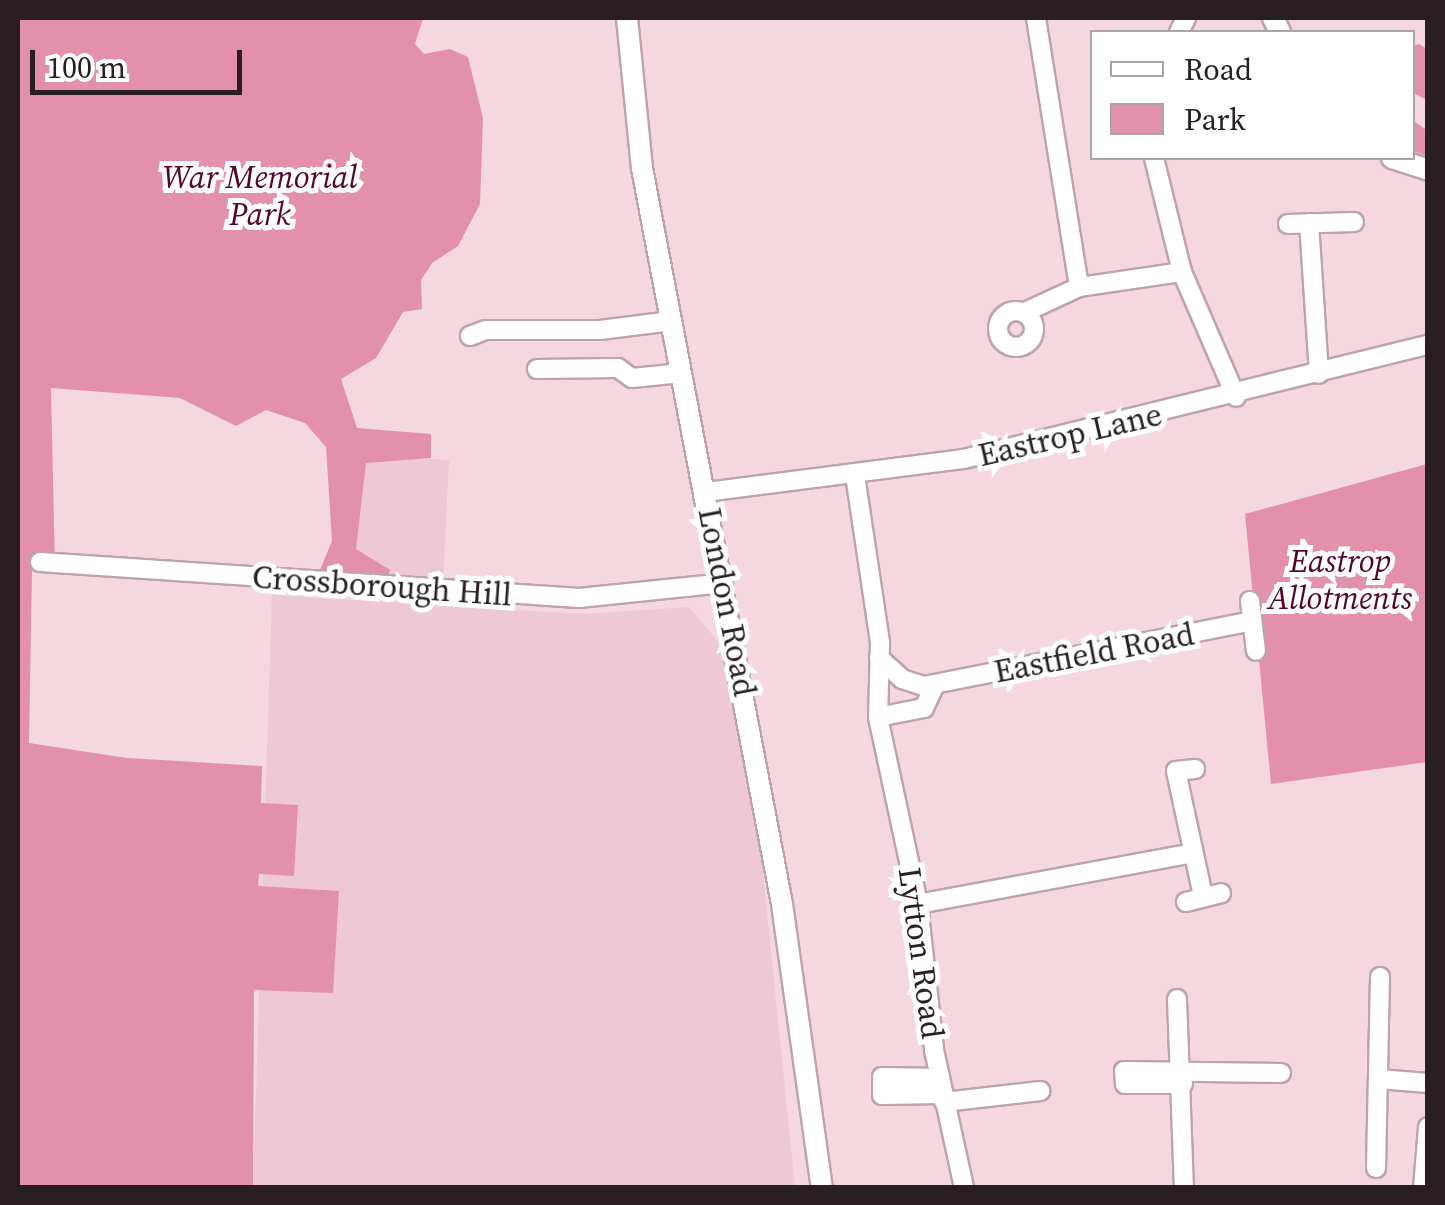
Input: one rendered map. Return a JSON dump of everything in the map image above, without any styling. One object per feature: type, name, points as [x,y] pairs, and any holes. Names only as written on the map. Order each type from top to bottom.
[{"type":"street","name":"London Road","points":[[627,18],[642,168],[724,582],[806,1036],[822,1188]]},
{"type":"street","points":[[1036,18],[1079,287]]},
{"type":"street","points":[[1154,160],[1182,272],[1236,397]]},
{"type":"street","points":[[1398,160],[1428,170]]},
{"type":"street","points":[[1288,224],[1354,222]]},
{"type":"street","points":[[1310,223],[1319,374]]},
{"type":"street","points":[[1025,312],[1079,287],[1182,272]]},
{"type":"street","points":[[470,336],[486,330],[600,330],[671,321]]},
{"type":"street","name":"Eastrop Lane","points":[[706,492],[963,460],[1236,397],[1428,345]]},
{"type":"street","points":[[537,369],[618,368],[632,378],[682,373]]},
{"type":"street","points":[[855,475],[879,658],[878,717]]},
{"type":"street","name":"Crossborough Hill","points":[[40,562],[579,598],[724,582]]},
{"type":"street","points":[[1250,601],[1256,651]]},
{"type":"street","name":"Eastfield Road","points":[[878,717],[924,708],[935,684],[1252,621]]},
{"type":"street","points":[[879,658],[908,682],[935,684]]},
{"type":"street","name":"Lytton Road","points":[[878,717],[918,904],[942,1091],[964,1188]]},
{"type":"street","points":[[1195,769],[1176,771],[1204,897]]},
{"type":"street","points":[[918,904],[1193,852]]},
{"type":"street","points":[[1376,1168],[1380,978]]},
{"type":"street","points":[[1176,999],[1184,1188]]},
{"type":"street","points":[[1182,1078],[1281,1073]]},
{"type":"street","points":[[1378,1079],[1428,1083]]},
{"type":"street","points":[[942,1091],[1040,1091]]},
{"type":"street","points":[[1423,1188],[1428,1128]]},
{"type":"shaded area","points":[[360,455],[449,460],[443,583],[353,578]]},
{"type":"shaded area","points":[[272,595],[583,614],[689,607],[720,644],[758,824],[795,1187],[253,1188]]},
{"type":"green space","name":"War Memorial Park","points":[[18,18],[423,18],[415,44],[424,54],[450,49],[468,57],[483,118],[480,204],[458,246],[432,263],[421,280],[422,309],[403,312],[376,358],[341,379],[357,428],[431,434],[431,458],[366,463],[356,549],[390,570],[386,587],[315,582],[332,541],[326,447],[305,423],[266,410],[236,426],[180,398],[51,388],[55,570],[32,569],[29,743],[127,758],[262,766],[261,803],[298,805],[294,876],[259,874],[258,886],[339,891],[333,993],[254,990],[253,1187],[18,1187]]},
{"type":"green space","points":[[1415,45],[1427,49],[1427,100],[1415,94]]},
{"type":"green space","points":[[1415,122],[1427,130],[1427,156],[1415,152]]},
{"type":"green space","name":"Eastrop Allotments","points":[[1427,464],[1427,762],[1271,784],[1245,514]]}]
